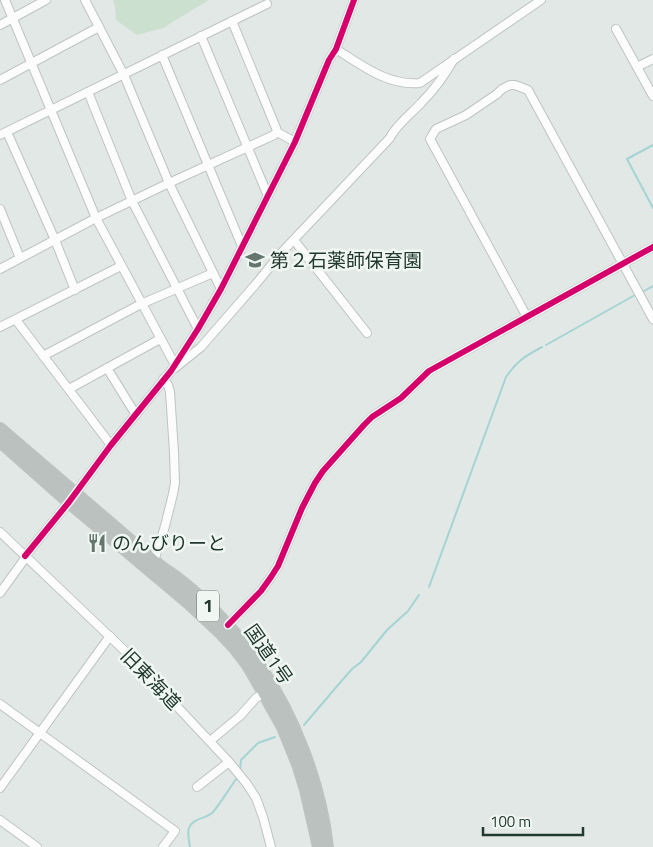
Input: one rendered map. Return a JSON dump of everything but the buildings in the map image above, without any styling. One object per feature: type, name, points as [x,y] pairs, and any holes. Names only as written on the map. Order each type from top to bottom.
[{"type":"highway","name":"国道1号","points":[[0,429],[72,497]]},
{"type":"highway","name":"国道1号","points":[[0,441],[72,497],[153,566],[222,633],[248,665],[283,727],[298,764],[306,790],[318,816],[318,847]]},
{"type":"highway","name":"国道1号","points":[[153,566],[162,568],[178,578],[228,625],[258,664],[284,709],[307,761],[318,816],[327,847]]},
{"type":"street","points":[[5,0],[96,218],[160,339],[173,368]]},
{"type":"street","points":[[0,25],[46,0]]},
{"type":"street","points":[[85,0],[124,75],[169,183],[221,289]]},
{"type":"street","points":[[0,594],[111,445],[173,368],[198,330],[221,289],[295,142],[336,49],[354,0]]},
{"type":"street","points":[[336,49],[376,74],[403,83],[420,83],[541,0]]},
{"type":"street","points":[[75,290],[55,240],[4,134],[266,4]]},
{"type":"street","points":[[232,21],[277,132],[295,142]]},
{"type":"street","points":[[0,80],[99,26]]},
{"type":"street","points":[[616,29],[653,96]]},
{"type":"street","points":[[201,36],[268,196]]},
{"type":"street","points":[[162,55],[242,246]]},
{"type":"street","points":[[173,368],[201,346],[283,251],[421,104],[445,75],[454,59]]},
{"type":"street","points":[[637,67],[653,59]]},
{"type":"street","points":[[528,316],[430,139],[436,129],[466,114],[502,89],[515,84],[528,90],[653,319]]},
{"type":"street","points":[[88,92],[132,201],[198,330]]},
{"type":"street","points":[[0,269],[96,218],[277,132]]},
{"type":"street","points":[[0,209],[20,258]]},
{"type":"street","points":[[294,240],[367,333]]},
{"type":"street","points":[[228,625],[261,591],[278,566],[302,508],[323,471],[372,417],[401,398],[429,370],[653,247]]},
{"type":"street","points":[[0,327],[121,266]]},
{"type":"street","points":[[43,356],[141,304],[213,273]]},
{"type":"street","points":[[16,320],[111,445]]},
{"type":"street","points":[[68,389],[160,339]]},
{"type":"street","points":[[107,368],[136,414]]},
{"type":"street","points":[[153,566],[175,483],[170,392],[164,379]]},
{"type":"street","name":"旧東海道","points":[[0,532],[110,636],[229,762],[256,798],[272,847]]},
{"type":"street","points":[[0,788],[110,636]]},
{"type":"street","points":[[210,741],[240,716],[256,698],[264,693]]},
{"type":"street","points":[[0,704],[175,831],[163,847]]},
{"type":"street","points":[[197,787],[229,762]]},
{"type":"street","points":[[0,820],[37,847]]},
{"type":"green space","points":[[113,0],[209,0],[163,28],[137,35],[116,20]]},
{"type":"waterway","points":[[653,145],[627,159],[653,208]]},
{"type":"waterway","points":[[644,291],[653,286]]},
{"type":"waterway","points":[[546,345],[635,295]]},
{"type":"waterway","points":[[429,587],[506,377],[522,359],[542,347]]},
{"type":"waterway","points":[[304,725],[387,630],[408,611],[419,595]]},
{"type":"waterway","points":[[240,770],[241,760],[258,743],[275,737]]},
{"type":"waterway","points":[[190,847],[188,832],[193,822],[212,813],[237,778]]},
{"type":"cycle path","points":[[25,556],[171,371],[198,329],[221,289],[295,142],[329,60],[336,49],[354,0]]},
{"type":"cycle path","points":[[228,625],[261,591],[278,566],[302,508],[323,471],[372,417],[401,398],[429,371],[653,247]]},
{"type":"place","name":"第２石薬師保育園","points":[[255,260]]},
{"type":"place","name":"のんびりーと","points":[[97,543]]}]
